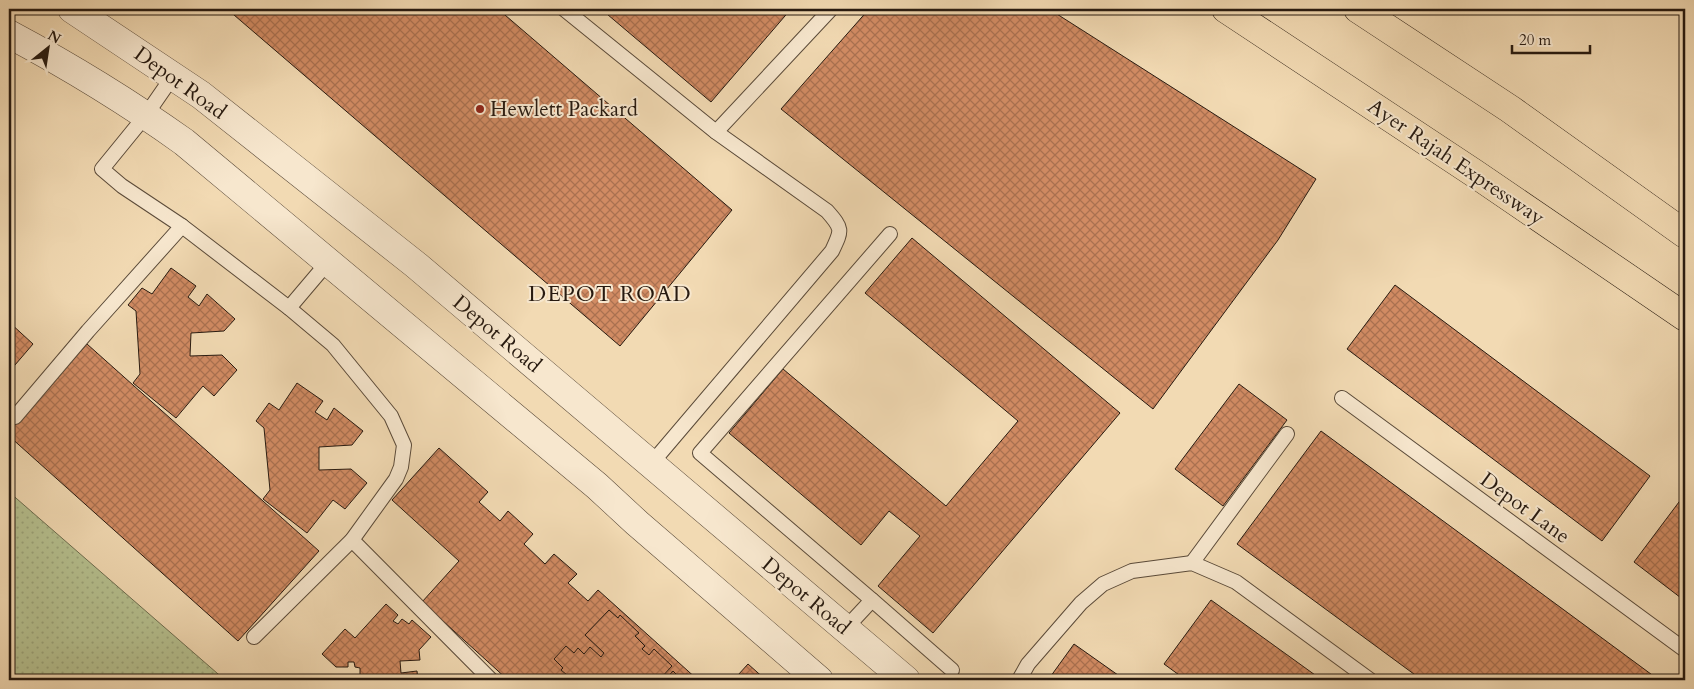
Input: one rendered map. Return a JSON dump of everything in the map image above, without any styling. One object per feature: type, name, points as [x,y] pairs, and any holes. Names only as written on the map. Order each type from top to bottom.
[{"type":"highway","name":"Ayer Rajah Expressway","points":[[1226,9],[1685,317]]},
{"type":"highway","points":[[1358,9],[1510,109],[1685,234]]},
{"type":"street","name":"Depot Road","points":[[72,9],[200,95],[416,265],[906,680]]},
{"type":"street","points":[[9,34],[50,56],[146,115],[184,142],[597,486],[645,530],[819,680]]},
{"type":"lane","points":[[564,9],[716,132],[827,211],[838,224],[839,236],[832,251],[651,464]]},
{"type":"lane","points":[[716,132],[831,9]]},
{"type":"lane","points":[[172,76],[146,115],[102,169],[122,186],[182,226],[289,308],[333,345],[391,416],[404,445],[401,467],[396,479],[352,540],[254,637]]},
{"type":"lane","points":[[16,417],[88,331],[182,226]]},
{"type":"lane","points":[[890,234],[700,453],[952,670]]},
{"type":"lane","points":[[289,308],[328,262]]},
{"type":"lane","name":"Depot Lane","points":[[1342,398],[1685,650]]},
{"type":"lane","points":[[1192,563],[1287,434]]},
{"type":"lane","points":[[352,540],[491,680]]},
{"type":"lane","points":[[1019,680],[1028,664],[1081,603],[1103,584],[1132,571],[1192,563],[1236,582],[1370,680]]},
{"type":"lane","points":[[845,629],[872,600]]},
{"type":"green space","points":[[9,492],[225,680],[9,680]]},
{"type":"building","name":"Hewlett Packard","points":[[227,9],[498,9],[732,210],[620,346]]},
{"type":"building","points":[[601,9],[791,9],[711,102]]},
{"type":"building","points":[[869,9],[1049,9],[1316,179],[1278,240],[1153,409],[781,109]]},
{"type":"building","points":[[912,238],[1120,413],[933,633],[878,586],[920,536],[889,511],[861,545],[729,433],[783,369],[946,506],[1018,421],[865,293]]},
{"type":"building","points":[[171,268],[196,286],[188,297],[199,306],[207,294],[235,319],[224,331],[191,333],[190,356],[222,355],[237,370],[214,396],[203,386],[176,418],[133,383],[140,374],[136,311],[128,305],[142,288],[152,294]]},
{"type":"building","points":[[1395,285],[1650,476],[1602,541],[1347,349]]},
{"type":"building","points":[[9,322],[33,344],[9,372]]},
{"type":"building","points":[[87,344],[319,551],[238,641],[9,436],[9,430]]},
{"type":"building","points":[[297,383],[323,401],[315,412],[327,420],[334,408],[363,431],[352,445],[319,447],[319,470],[351,469],[367,483],[345,509],[333,500],[307,533],[263,499],[270,490],[264,428],[256,421],[269,403],[279,410]]},
{"type":"building","points":[[1239,384],[1287,420],[1223,506],[1175,469]]},
{"type":"building","points":[[1321,431],[1659,680],[1422,680],[1237,544]]},
{"type":"building","points":[[439,448],[488,492],[479,502],[500,521],[508,511],[533,534],[524,544],[545,564],[554,554],[577,574],[568,583],[588,601],[598,590],[698,680],[624,680],[622,678],[620,680],[508,680],[422,602],[459,561],[392,500]]},
{"type":"building","points":[[1682,498],[1685,501],[1685,601],[1634,562]]},
{"type":"building","points":[[1211,600],[1322,680],[1186,680],[1164,664]]},
{"type":"building","points":[[386,604],[398,615],[393,621],[398,624],[402,619],[409,624],[412,620],[431,637],[419,650],[420,660],[400,661],[401,673],[417,671],[418,680],[360,680],[360,668],[355,667],[354,662],[348,662],[348,667],[336,667],[322,654],[345,629],[355,638]]},
{"type":"building","points":[[609,610],[618,618],[620,615],[639,633],[635,636],[645,646],[642,649],[649,655],[654,649],[672,666],[659,680],[624,680],[622,678],[620,680],[573,680],[561,670],[563,668],[554,659],[566,646],[574,653],[578,648],[584,654],[590,647],[601,657],[604,653],[585,635]]},
{"type":"building","points":[[1074,644],[1125,680],[1048,680]]},
{"type":"building","points":[[748,664],[766,680],[744,680],[738,675]]},
{"type":"building","points":[[673,671],[681,679],[683,676],[688,680],[665,680]]},
{"type":"place","name":"Hewlett Packard","points":[[480,109]]},
{"type":"district","name":"DEPOT ROAD","points":[[610,294]]}]
